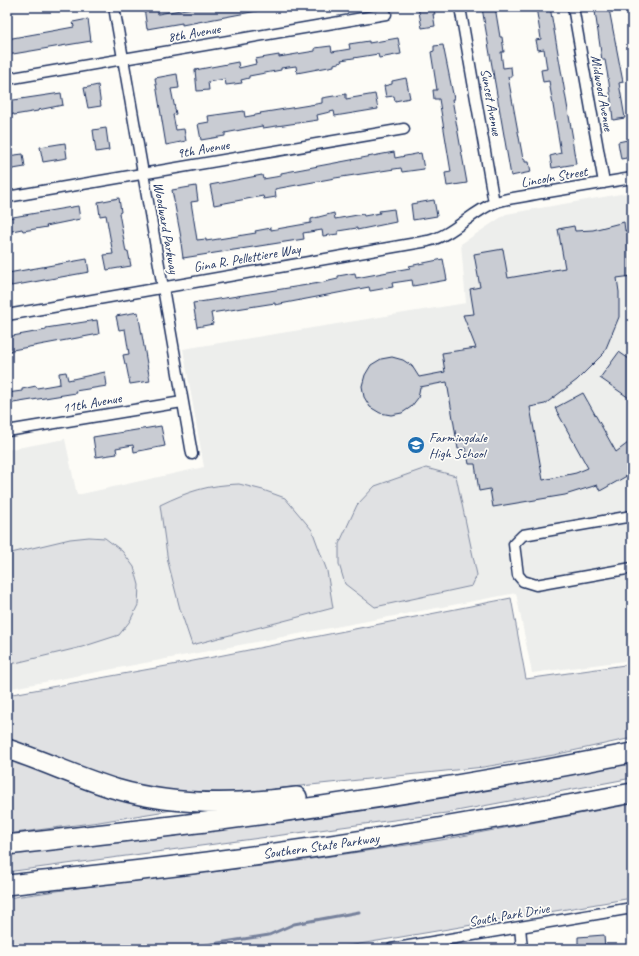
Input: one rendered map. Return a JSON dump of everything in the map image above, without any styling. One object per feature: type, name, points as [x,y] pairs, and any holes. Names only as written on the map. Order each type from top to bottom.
[{"type":"highway","points":[[7,749],[116,789],[159,798],[204,802],[280,799],[384,784],[499,778]]},
{"type":"highway","points":[[7,845],[221,820],[407,794],[632,753]]},
{"type":"highway","name":"Southern State Parkway","points":[[7,885],[222,860],[306,848],[474,823],[632,793]]},
{"type":"street","name":"Woodward Parkway","points":[[114,7],[192,454]]},
{"type":"street","name":"Sunset Avenue","points":[[460,7],[494,203]]},
{"type":"street","name":"Midwood Avenue","points":[[573,7],[604,183]]},
{"type":"street","name":"8th Avenue","points":[[7,79],[386,14]]},
{"type":"street","name":"9th Avenue","points":[[7,197],[404,129]]},
{"type":"street","name":"Lincoln Street","points":[[483,209],[494,203],[632,178]]},
{"type":"street","name":"Gina R. Pellettiere Way","points":[[7,314],[439,239],[483,209]]},
{"type":"street","name":"11th Avenue","points":[[7,431],[182,402]]},
{"type":"street","points":[[632,516],[523,535],[514,544],[518,576],[523,581],[536,585],[632,568]]},
{"type":"street","name":"South Park Drive","points":[[391,949],[412,947],[632,908]]},
{"type":"street","points":[[520,927],[522,949]]},
{"type":"shaded area","name":"Farmingdale High School","points":[[632,192],[632,660],[532,673],[516,593],[7,689],[7,450],[65,439],[77,495],[204,467],[183,349],[466,303],[461,244],[506,214]]},
{"type":"shaded area","points":[[426,468],[456,476],[477,575],[472,586],[375,607],[345,584],[339,564],[339,544],[357,505],[375,486]]},
{"type":"shaded area","points":[[239,484],[263,490],[285,498],[312,530],[327,571],[333,608],[192,645],[180,609],[168,562],[160,505],[180,496],[208,487]]},
{"type":"shaded area","points":[[89,537],[105,538],[122,551],[134,567],[139,585],[138,605],[130,621],[119,635],[82,647],[7,665],[7,554],[70,539]]},
{"type":"shaded area","points":[[511,598],[526,679],[632,664],[632,738],[554,755],[484,767],[253,791],[182,793],[132,786],[7,742],[7,695],[183,663]]},
{"type":"shaded area","points":[[7,756],[172,806],[172,810],[99,822],[7,834]]},
{"type":"shaded area","points":[[632,758],[632,778],[446,813],[7,872],[7,854]]},
{"type":"shaded area","points":[[632,804],[632,898],[330,949],[7,949],[7,898],[99,885],[270,865],[441,840]]},
{"type":"building","points":[[144,7],[157,7],[158,14],[197,7],[256,7],[257,11],[182,25],[182,23],[147,29]]},
{"type":"building","points":[[418,7],[433,7],[435,14],[433,14],[435,26],[422,28]]},
{"type":"building","points":[[495,7],[500,37],[502,37],[504,52],[501,52],[503,68],[511,67],[512,77],[508,77],[523,159],[525,159],[525,162],[529,162],[531,172],[511,176],[482,8]]},
{"type":"building","points":[[536,7],[550,7],[576,164],[552,168],[550,156],[561,153],[549,81],[543,82],[541,70],[547,69],[544,49],[538,50],[536,40],[541,39]]},
{"type":"building","points":[[609,9],[623,82],[619,83],[625,118],[613,120],[609,83],[605,60],[602,60],[595,11]]},
{"type":"building","points":[[88,19],[91,41],[7,55],[7,39],[74,27],[73,22]]},
{"type":"building","points":[[398,38],[401,54],[379,58],[378,54],[341,60],[342,62],[334,64],[334,66],[297,73],[296,66],[281,68],[281,70],[249,76],[249,78],[241,80],[242,83],[226,85],[225,79],[208,82],[209,90],[197,91],[195,70],[238,62],[239,68],[256,64],[255,59],[315,51],[315,48],[331,46],[332,52],[350,49],[349,44],[369,41],[369,43]]},
{"type":"building","points":[[443,45],[454,99],[452,99],[467,183],[447,186],[445,173],[451,172],[439,99],[434,99],[433,90],[437,90],[431,52],[434,51],[434,46]]},
{"type":"building","points":[[177,74],[179,88],[171,89],[176,114],[173,115],[176,130],[184,129],[186,141],[166,145],[155,78]]},
{"type":"building","points":[[406,78],[410,98],[395,101],[394,96],[386,97],[384,86],[392,84],[392,81]]},
{"type":"building","points":[[98,85],[101,106],[88,108],[84,88]]},
{"type":"building","points":[[61,93],[63,105],[38,111],[7,115],[7,101]]},
{"type":"building","points":[[346,94],[346,99],[375,94],[378,109],[335,116],[334,111],[317,115],[318,120],[263,128],[262,126],[225,133],[225,136],[201,140],[198,124],[209,122],[208,116],[244,111],[245,117],[261,114],[260,113],[322,103],[322,98]]},
{"type":"building","points":[[106,128],[109,150],[96,152],[93,130]]},
{"type":"building","points":[[632,139],[632,157],[621,159],[618,142]]},
{"type":"building","points":[[65,143],[67,158],[43,162],[40,147]]},
{"type":"building","points":[[394,152],[395,158],[421,153],[424,169],[402,172],[401,168],[335,178],[275,189],[276,197],[264,199],[263,196],[214,205],[210,185],[262,175],[263,179],[281,176],[281,173]]},
{"type":"building","points":[[23,154],[25,167],[7,170],[7,156]]},
{"type":"building","points":[[196,186],[198,201],[191,202],[197,240],[206,239],[206,241],[256,233],[255,231],[271,228],[271,230],[311,223],[311,219],[334,213],[335,219],[363,214],[364,216],[380,213],[379,211],[394,209],[396,222],[357,230],[357,228],[338,231],[338,234],[323,236],[322,230],[303,233],[304,239],[183,258],[182,243],[172,190]]},
{"type":"building","points":[[119,198],[121,212],[119,213],[126,252],[128,251],[131,266],[107,270],[104,255],[113,254],[106,215],[100,216],[98,202]]},
{"type":"building","points":[[434,200],[437,216],[413,220],[411,204]]},
{"type":"building","points":[[78,206],[80,219],[46,226],[47,227],[7,232],[7,218]]},
{"type":"building","points":[[624,222],[625,231],[632,230],[632,276],[617,278],[619,292],[619,317],[604,353],[577,380],[545,404],[530,407],[543,480],[576,473],[588,468],[555,408],[583,393],[616,452],[632,440],[632,473],[600,491],[597,485],[565,495],[493,507],[490,489],[479,491],[475,464],[469,464],[466,448],[458,449],[447,382],[420,387],[418,398],[411,407],[402,413],[391,415],[380,413],[370,407],[364,397],[362,386],[365,375],[371,365],[381,359],[392,357],[403,360],[412,366],[419,377],[445,372],[442,353],[476,348],[463,315],[474,314],[470,289],[480,287],[474,254],[503,249],[508,278],[565,268],[558,229],[574,226],[575,231],[593,230]]},
{"type":"building","points":[[87,259],[89,272],[11,286],[8,273]]},
{"type":"building","points":[[443,259],[447,280],[413,286],[412,280],[392,283],[393,287],[370,291],[369,287],[275,305],[275,303],[211,313],[213,324],[197,327],[193,303],[320,283],[338,279],[338,276],[355,273],[356,278],[410,268],[409,266]]},
{"type":"building","points":[[138,312],[150,381],[130,384],[123,355],[129,354],[125,329],[119,330],[116,316]]},
{"type":"building","points":[[97,320],[99,334],[7,351],[7,337],[46,330],[46,328]]},
{"type":"building","points":[[619,352],[632,361],[632,400],[600,378]]},
{"type":"building","points":[[66,372],[68,380],[105,372],[107,386],[75,391],[76,393],[7,404],[7,393],[22,391],[22,389],[36,386],[37,388],[60,384],[59,373]]},
{"type":"building","points":[[161,426],[165,446],[134,452],[133,445],[116,448],[117,454],[96,457],[93,437]]},
{"type":"building","points":[[604,935],[605,949],[590,949],[590,945],[578,946],[578,937]]},
{"type":"waterway","points":[[180,949],[269,935],[294,924],[359,912]]},
{"type":"place","name":"Farmingdale High School","points":[[416,445]]}]
